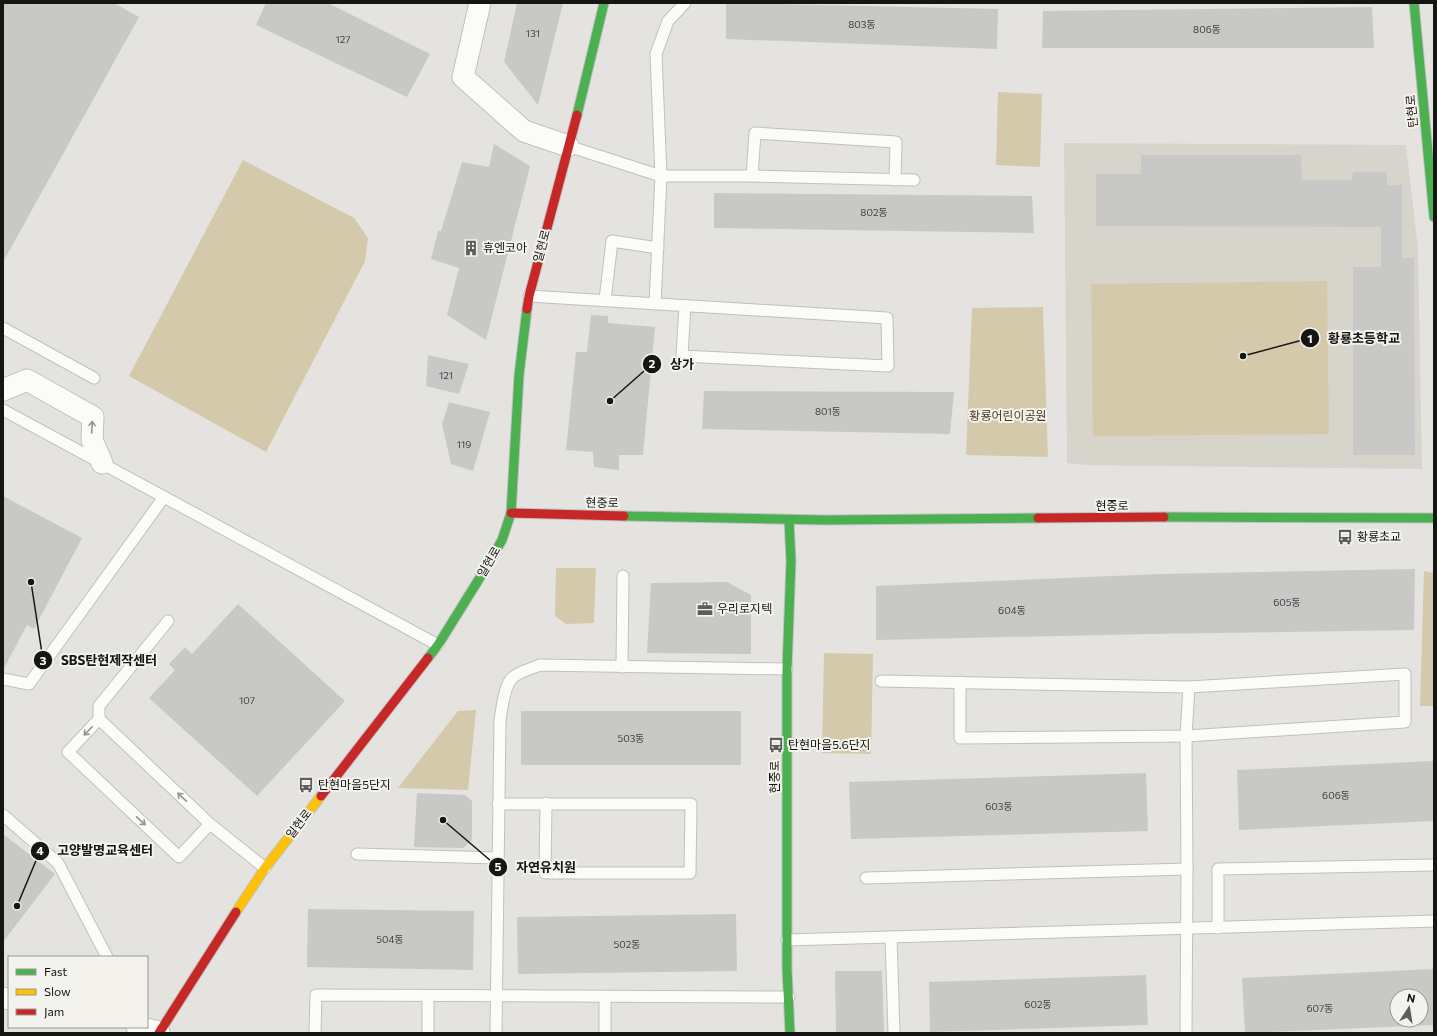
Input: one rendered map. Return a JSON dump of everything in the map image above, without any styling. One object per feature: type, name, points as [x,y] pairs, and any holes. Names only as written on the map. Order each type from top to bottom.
[{"type":"street","points":[[480,3],[463,77],[524,131],[568,146]]},
{"type":"street","name":"일현로","points":[[141,1028],[159,1032],[265,868],[438,645],[489,564],[502,540],[511,513],[519,375],[529,296],[576,119],[604,3]]},
{"type":"street","name":"탄현로","points":[[1414,3],[1434,217]]},
{"type":"street","points":[[3,390],[27,380],[93,417],[92,440],[102,463]]},
{"type":"street","name":"현중로","points":[[511,513],[790,520],[1102,517],[1434,518]]},
{"type":"street","name":"현중로","points":[[790,520],[791,561],[787,669],[787,969],[790,1033]]},
{"type":"lane","points":[[655,304],[661,176],[656,54],[668,21],[685,3]]},
{"type":"lane","points":[[752,176],[755,133],[896,142],[895,180]]},
{"type":"lane","points":[[568,146],[661,176],[752,176],[914,180]]},
{"type":"lane","points":[[605,300],[612,241],[658,248]]},
{"type":"lane","points":[[529,296],[887,318],[888,366],[682,356],[685,306]]},
{"type":"lane","points":[[3,328],[94,378]]},
{"type":"lane","points":[[3,410],[438,645]]},
{"type":"lane","points":[[3,679],[29,684],[164,497]]},
{"type":"lane","points":[[622,667],[623,576]]},
{"type":"lane","points":[[168,621],[99,706],[99,719],[68,752],[179,857],[210,824]]},
{"type":"lane","points":[[496,1033],[500,720],[503,697],[511,679],[521,672],[540,666],[787,669]]},
{"type":"lane","points":[[880,681],[960,682],[1189,686],[1405,674],[1405,722],[1186,736],[960,738],[960,682]]},
{"type":"lane","points":[[1186,1033],[1186,736],[1189,686]]},
{"type":"lane","points":[[99,719],[210,824],[265,868]]},
{"type":"lane","points":[[498,804],[546,803],[691,804],[690,873],[545,873],[546,803]]},
{"type":"lane","points":[[3,815],[58,863],[106,956]]},
{"type":"lane","points":[[357,854],[498,858]]},
{"type":"lane","points":[[1218,928],[1218,869],[1434,865]]},
{"type":"lane","points":[[866,878],[1187,869]]},
{"type":"lane","points":[[787,940],[1434,921]]},
{"type":"lane","points":[[891,937],[894,1033]]},
{"type":"lane","points":[[315,1033],[316,995],[789,997]]},
{"type":"lane","points":[[428,996],[428,1033]]},
{"type":"lane","points":[[605,996],[605,1033]]},
{"type":"shaded area","points":[[1064,143],[1406,145],[1418,249],[1422,469],[1086,465],[1067,463]]},
{"type":"green space","points":[[998,92],[1042,94],[1040,167],[996,165]]},
{"type":"green space","points":[[243,160],[354,218],[368,238],[365,261],[266,452],[129,376]]},
{"type":"green space","points":[[1327,281],[1329,434],[1093,436],[1091,284]]},
{"type":"green space","name":"황룡어린이공원","points":[[1043,307],[1048,457],[966,455],[972,308]]},
{"type":"green space","points":[[556,568],[596,568],[594,623],[566,624],[555,616]]},
{"type":"green space","points":[[1424,571],[1434,573],[1434,706],[1420,706]]},
{"type":"green space","points":[[824,653],[873,654],[871,754],[822,753]]},
{"type":"green space","points":[[476,710],[468,790],[398,788],[458,711]]},
{"type":"building","points":[[3,3],[114,3],[139,17],[3,262]]},
{"type":"building","points":[[266,3],[328,3],[430,54],[407,97],[256,25]]},
{"type":"building","points":[[517,3],[563,3],[538,105],[504,62]]},
{"type":"building","points":[[726,3],[998,9],[997,49],[726,39]]},
{"type":"building","points":[[1372,7],[1374,48],[1042,48],[1043,11]]},
{"type":"building","name":"휴엔코아","points":[[494,144],[530,166],[486,340],[447,315],[459,268],[431,259],[438,231],[441,231],[462,162],[489,167]]},
{"type":"building","points":[[1141,155],[1301,155],[1302,180],[1352,180],[1353,172],[1387,172],[1387,185],[1402,185],[1402,258],[1414,258],[1415,455],[1353,455],[1353,267],[1381,267],[1381,227],[1096,226],[1096,174],[1141,174]]},
{"type":"building","points":[[714,193],[1032,196],[1034,233],[714,228]]},
{"type":"building","points":[[591,315],[608,316],[608,323],[655,327],[643,455],[619,455],[619,470],[594,467],[593,452],[566,450],[576,352],[587,352]]},
{"type":"building","points":[[428,355],[469,364],[459,394],[426,386]]},
{"type":"building","points":[[704,391],[954,392],[950,434],[702,429]]},
{"type":"building","points":[[449,402],[490,412],[473,471],[451,464],[442,424]]},
{"type":"building","points":[[3,496],[82,538],[34,629],[27,625],[3,670]]},
{"type":"building","points":[[1415,569],[1414,630],[876,640],[876,586],[1160,574]]},
{"type":"building","points":[[727,582],[751,595],[751,654],[647,653],[651,583]]},
{"type":"building","points":[[238,604],[345,701],[257,796],[149,698],[175,670],[169,664],[185,647],[192,654]]},
{"type":"building","points":[[521,711],[741,711],[741,765],[521,765]]},
{"type":"building","points":[[1434,761],[1434,821],[1239,830],[1237,770]]},
{"type":"building","points":[[1146,773],[1148,831],[851,839],[849,782]]},
{"type":"building","points":[[417,793],[465,795],[472,801],[472,840],[463,848],[414,847]]},
{"type":"building","points":[[3,834],[55,874],[3,942]]},
{"type":"building","points":[[308,909],[474,911],[473,970],[307,967]]},
{"type":"building","points":[[736,914],[737,971],[518,974],[517,917]]},
{"type":"building","points":[[1434,969],[1434,1025],[1429,1025],[1429,988],[1389,988],[1389,1027],[1245,1033],[1242,978]]},
{"type":"building","points":[[835,971],[882,971],[884,1033],[836,1033]]},
{"type":"building","points":[[1146,975],[1148,1025],[930,1032],[929,982]]},
{"type":"traffic: fast","points":[[577,115],[604,3]]},
{"type":"traffic: fast","points":[[1414,3],[1434,217]]},
{"type":"traffic: fast","points":[[428,658],[438,645],[489,563],[502,540],[511,513],[519,375],[527,309]]},
{"type":"traffic: fast","points":[[624,516],[825,520],[1038,518]]},
{"type":"traffic: fast","points":[[1164,517],[1434,518]]},
{"type":"traffic: fast","points":[[789,520],[791,561],[787,669],[787,969],[790,1033]]},
{"type":"traffic: slow","points":[[236,912],[265,868],[321,796]]},
{"type":"traffic: jam","points":[[527,309],[529,296],[577,115]]},
{"type":"traffic: jam","points":[[511,513],[624,516]]},
{"type":"traffic: jam","points":[[1038,518],[1164,517]]},
{"type":"traffic: jam","points":[[321,796],[428,658]]},
{"type":"traffic: jam","points":[[159,1033],[236,912]]},
{"type":"place","name":"휴엔코아","points":[[471,248]]},
{"type":"place","name":"황룡초등학교","points":[[1243,356]]},
{"type":"place","name":"상가","points":[[610,401]]},
{"type":"place","name":"황룡초교","points":[[1345,537]]},
{"type":"place","name":"SBS탄현제작센터","points":[[31,582]]},
{"type":"place","name":"우리로지텍","points":[[705,609]]},
{"type":"place","name":"탄현마을5.6단지","points":[[776,745]]},
{"type":"place","name":"탄현마을5단지","points":[[306,785]]},
{"type":"place","name":"자연유치원","points":[[443,820]]},
{"type":"place","name":"고양발명교육센터","points":[[17,906]]}]
